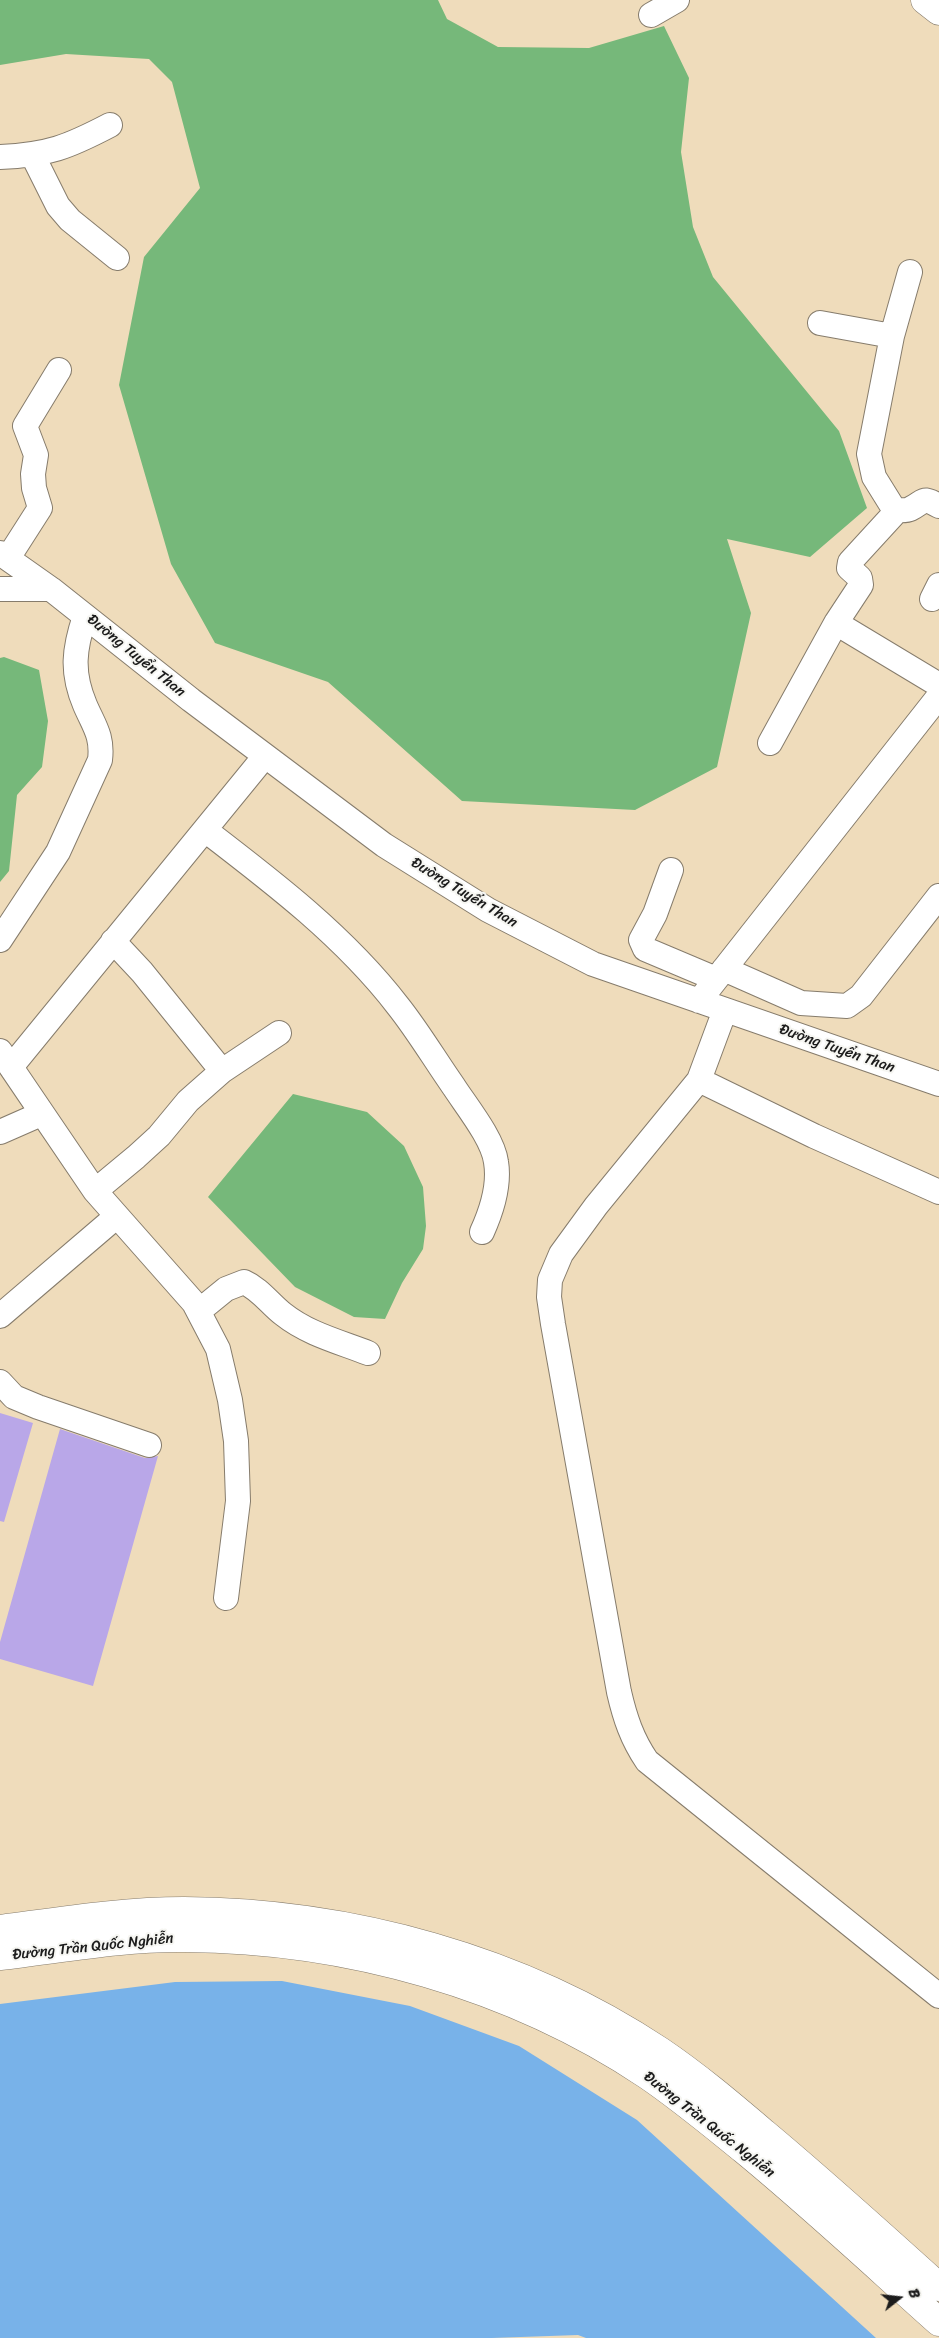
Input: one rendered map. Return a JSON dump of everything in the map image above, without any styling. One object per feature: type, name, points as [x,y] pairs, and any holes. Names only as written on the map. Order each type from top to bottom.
[{"type":"main road","points":[[925,0],[939,11]]},
{"type":"main road","name":"Đường Trần Quốc Nghiễn","points":[[0,1929],[124,1914],[184,1912],[246,1914],[314,1921],[374,1933],[485,1964],[547,1990],[602,2017],[660,2051],[722,2097],[939,2287]]},
{"type":"main road","name":"Đường Trần Quốc Nghiễn","points":[[0,1956],[123,1941],[183,1938],[240,1939],[367,1958],[421,1971],[480,1990],[536,2013],[590,2041],[647,2075],[705,2118],[771,2173],[939,2322]]},
{"type":"street","points":[[651,15],[678,0]]},
{"type":"street","points":[[0,157],[53,151],[110,125]]},
{"type":"street","points":[[32,154],[58,206],[70,220],[117,258]]},
{"type":"street","points":[[770,743],[836,623],[862,585],[860,578],[849,568],[850,562],[894,514],[894,510],[874,477],[869,454],[892,336],[910,272]]},
{"type":"street","points":[[820,323],[892,336]]},
{"type":"street","points":[[4,556],[40,508],[32,474],[36,455],[26,426],[59,370]]},
{"type":"street","points":[[894,510],[909,509],[921,500],[927,499],[939,506]]},
{"type":"street","name":"Đường Tuyển Than","points":[[4,556],[51,589],[265,756],[384,844],[488,910],[593,964],[699,1001],[723,1016],[817,1042],[939,1084]]},
{"type":"street","points":[[0,589],[51,589]]},
{"type":"street","points":[[0,940],[58,852],[100,760],[102,745],[98,732],[84,704],[74,657],[85,616]]},
{"type":"street","points":[[836,623],[939,685]]},
{"type":"street","points":[[699,1001],[939,696]]},
{"type":"street","points":[[226,1598],[238,1500],[236,1440],[230,1400],[218,1349],[200,1311],[95,1191],[41,1114],[6,1059],[113,941],[265,756]]},
{"type":"street","points":[[204,830],[256,869],[320,924],[364,967],[398,1005],[469,1110],[496,1160],[498,1176],[495,1195],[482,1232]]},
{"type":"street","points":[[671,870],[655,914],[642,940],[642,945],[645,949],[801,1003],[828,1007],[846,1006],[861,996],[939,896]]},
{"type":"street","points":[[113,941],[142,972],[222,1071]]},
{"type":"street","points":[[817,1042],[828,1007]]},
{"type":"street","points":[[723,1016],[699,1080],[575,1234],[554,1267],[550,1280],[549,1297],[553,1324],[615,1673],[626,1723],[635,1744],[647,1762],[939,1996]]},
{"type":"street","points":[[95,1191],[159,1136],[188,1101],[222,1071],[279,1033]]},
{"type":"street","points":[[699,1080],[814,1136],[939,1192]]},
{"type":"street","points":[[0,1132],[41,1114]]},
{"type":"street","points":[[0,1316],[19,1297],[117,1216]]},
{"type":"street","points":[[200,1311],[226,1288],[244,1282],[252,1286],[282,1314],[302,1327],[368,1353]]},
{"type":"street","points":[[0,1382],[14,1397],[149,1445]]},
{"type":"green space","points":[[0,0],[438,0],[447,19],[498,47],[589,48],[664,26],[689,78],[681,152],[693,227],[713,277],[839,431],[867,508],[810,557],[727,539],[751,613],[717,767],[635,810],[462,801],[328,682],[215,643],[171,564],[119,385],[144,257],[200,188],[172,82],[149,59],[66,54],[0,65]]},
{"type":"green space","points":[[4,657],[39,670],[48,721],[42,767],[17,795],[9,871],[0,882],[0,658]]},
{"type":"green space","points":[[293,1094],[367,1112],[404,1146],[423,1187],[426,1226],[423,1249],[402,1283],[385,1319],[354,1317],[295,1287],[208,1197]]},
{"type":"water","points":[[282,1981],[410,2006],[519,2046],[637,2120],[876,2338],[586,2338],[578,2335],[492,2338],[0,2338],[0,2004],[175,1982]]},
{"type":"building","points":[[0,1413],[33,1423],[4,1522],[0,1521]]},
{"type":"building","points":[[60,1429],[145,1458],[158,1456],[93,1686],[0,1659],[0,1642]]}]
